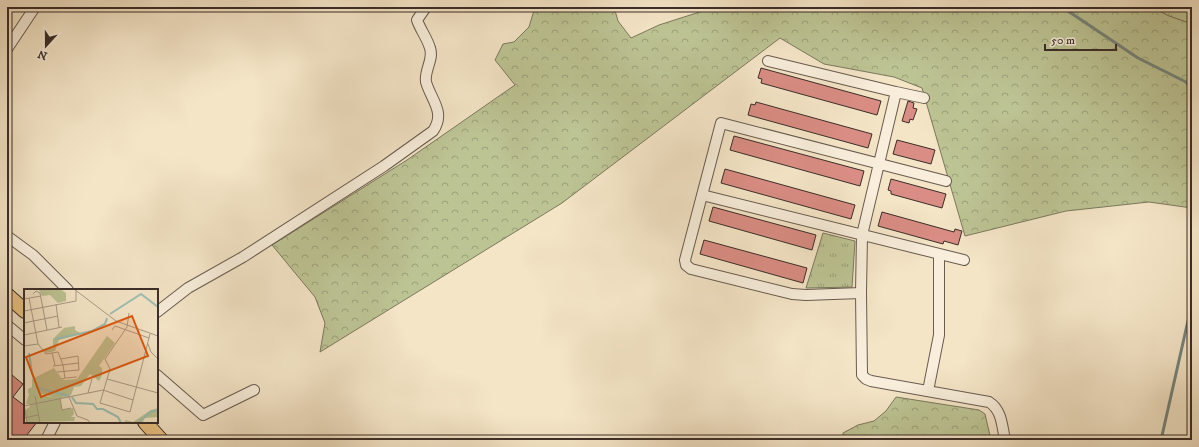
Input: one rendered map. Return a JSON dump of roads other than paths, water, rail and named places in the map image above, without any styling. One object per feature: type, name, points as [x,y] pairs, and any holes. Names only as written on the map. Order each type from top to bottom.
[{"type":"highway","points":[[7,295],[24,310]]},
{"type":"highway","points":[[146,423],[161,440]]},
{"type":"street","points":[[7,49],[35,7]]},
{"type":"street","points":[[158,311],[188,288],[250,252],[384,166],[433,131],[439,117],[426,81],[431,54],[430,48],[417,20],[426,7]]},
{"type":"street","points":[[768,61],[924,98]]},
{"type":"street","points":[[896,92],[862,235],[862,375],[870,381],[989,402],[994,405],[998,411],[1005,440]]},
{"type":"street","points":[[861,293],[806,295],[792,294],[691,269],[686,266],[684,260],[721,123],[946,181]]},
{"type":"street","points":[[702,195],[964,260]]},
{"type":"street","points":[[7,236],[33,255],[67,289]]},
{"type":"street","points":[[928,391],[938,334],[939,254]]},
{"type":"street","points":[[7,325],[24,339]]},
{"type":"street","points":[[158,376],[203,415],[254,390]]},
{"type":"street","points":[[46,440],[54,423]]},
{"type":"waterway","points":[[1062,7],[1138,58],[1186,82],[1192,91]]},
{"type":"waterway","points":[[1161,440],[1192,303]]}]
